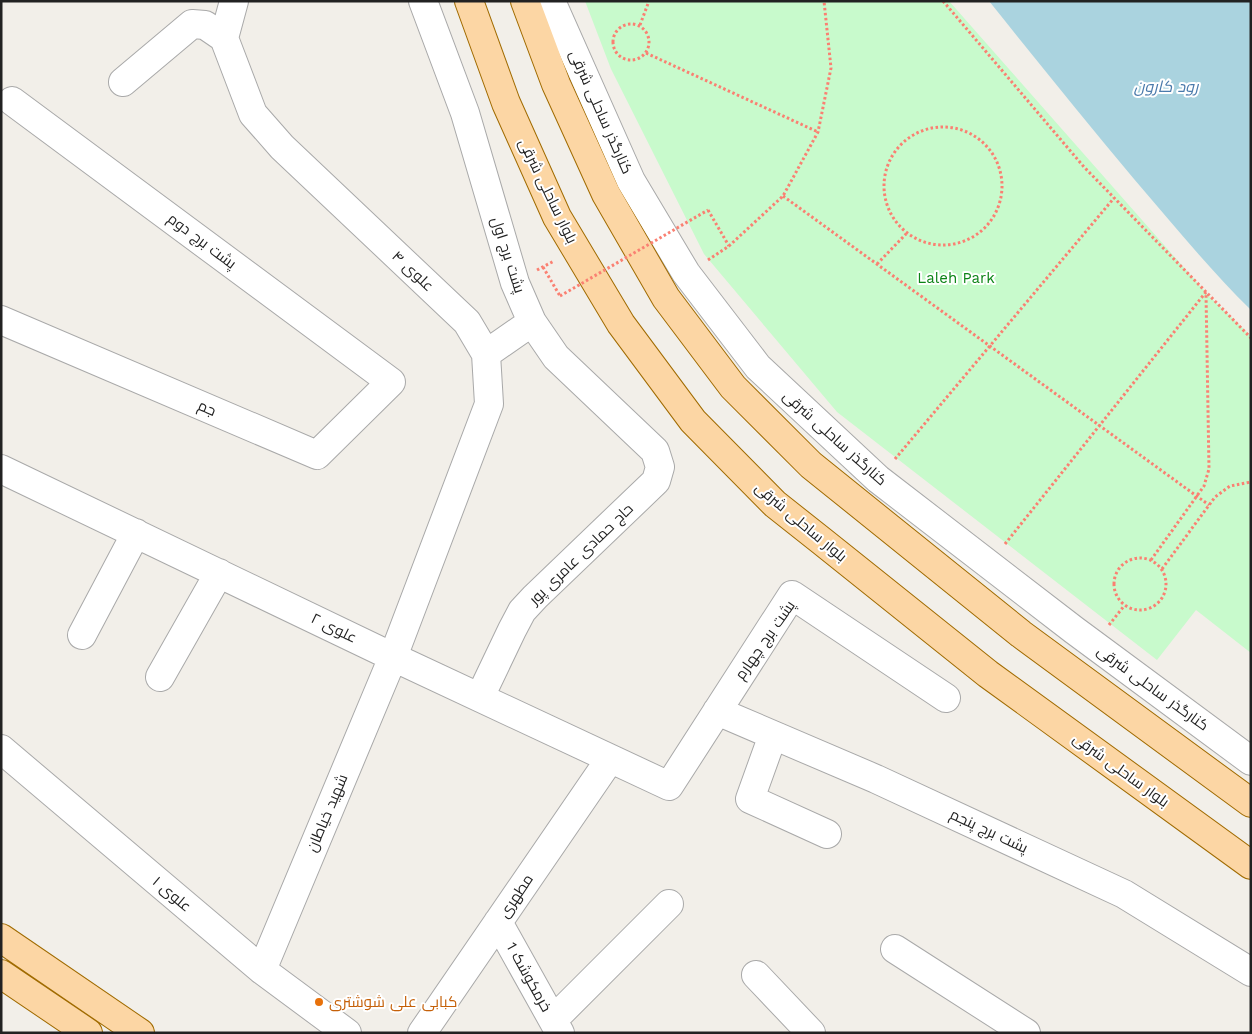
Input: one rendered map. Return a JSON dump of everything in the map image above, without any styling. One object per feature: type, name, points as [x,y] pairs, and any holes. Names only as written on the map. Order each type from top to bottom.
[{"type":"main road","name":"بلوار ساحلی شرقی","points":[[469,1],[506,103],[557,217],[621,324],[693,421],[775,504],[988,674],[1251,865]]},
{"type":"main road","points":[[525,1],[556,84],[606,194],[666,298],[733,387],[811,465],[827,478],[1022,634],[1251,803]]},
{"type":"main road","points":[[1,938],[140,1033]]},
{"type":"main road","points":[[1,974],[88,1033]]},
{"type":"street","points":[[123,82],[192,24],[205,26],[224,38],[234,1]]},
{"type":"street","name":"پشت برج اول","points":[[423,1],[464,113],[515,283],[532,322],[556,357],[655,452],[660,467]]},
{"type":"street","name":"کنارگذر ساحلی شرقی","points":[[551,1],[631,181],[686,273],[758,367],[878,479],[1081,635],[1251,760]]},
{"type":"street","name":"علوی ۴","points":[[224,38],[253,114],[282,147],[467,322],[486,354],[489,404],[393,657]]},
{"type":"street","name":"پشت برج دوم","points":[[12,101],[391,382]]},
{"type":"street","name":"جم","points":[[1,320],[317,455],[391,382]]},
{"type":"street","points":[[486,354],[532,322]]},
{"type":"street","name":"حاج حمادی عامری پور","points":[[480,698],[522,611],[656,481],[660,467]]},
{"type":"street","name":"علوی ۲","points":[[1,468],[393,657],[668,786]]},
{"type":"street","points":[[82,635],[136,533]]},
{"type":"street","points":[[160,677],[219,573]]},
{"type":"street","name":"پشت برج چهارم","points":[[668,786],[792,595],[946,698]]},
{"type":"street","name":"شهید خیاطان","points":[[262,970],[393,657]]},
{"type":"street","name":"پشت برج پنجم","points":[[717,711],[876,779],[1124,894],[1251,972]]},
{"type":"street","points":[[773,735],[750,799],[827,834]]},
{"type":"street","name":"علوی ۱","points":[[1,750],[262,970],[347,1033]]},
{"type":"street","name":"مطهری","points":[[422,1033],[610,758]]},
{"type":"street","points":[[557,1026],[668,904]]},
{"type":"street","name":"خرمکوشک 1","points":[[498,922],[557,1026]]},
{"type":"street","points":[[895,948],[1026,1033]]},
{"type":"street","points":[[756,975],[811,1033]]},
{"type":"path","points":[[640,25],[649,1]]},
{"type":"path","points":[[543,267],[560,296],[708,210],[729,246],[783,196],[818,132],[831,68],[824,1]]},
{"type":"path","points":[[943,1],[1084,167],[1251,338]]},
{"type":"path","points":[[629,23],[640,25],[647,32],[650,42],[646,53],[636,60],[624,58],[615,50],[613,39],[619,28],[629,23]]},
{"type":"path","points":[[646,53],[818,132]]},
{"type":"path","points":[[931,126],[965,129],[992,150],[1003,182],[995,216],[971,239],[938,246],[906,234],[886,206],[884,172],[901,142],[931,126]]},
{"type":"path","points":[[783,196],[1209,505]]},
{"type":"path","points":[[878,479],[1114,198]]},
{"type":"path","points":[[877,264],[906,234]]},
{"type":"path","points":[[989,564],[1206,292]]},
{"type":"path","points":[[1151,560],[1204,486],[1210,469],[1206,292]]},
{"type":"path","points":[[1162,570],[1215,497],[1230,486],[1251,482]]},
{"type":"path","points":[[1136,558],[1151,560],[1162,570],[1166,584],[1162,598],[1152,608],[1138,611],[1124,606],[1115,593],[1114,578],[1122,564],[1136,558]]},
{"type":"green space","name":"Laleh Park","points":[[585,1],[949,1],[1209,296],[1251,336],[1251,653],[1196,610],[1157,660],[837,412],[704,254],[611,69]]},
{"type":"water","name":"رود کارون","points":[[989,1],[1251,1],[1251,310],[1206,262],[1134,179]]},
{"type":"place","name":"کبابی علی شوشتری","points":[[319,1002]]}]
